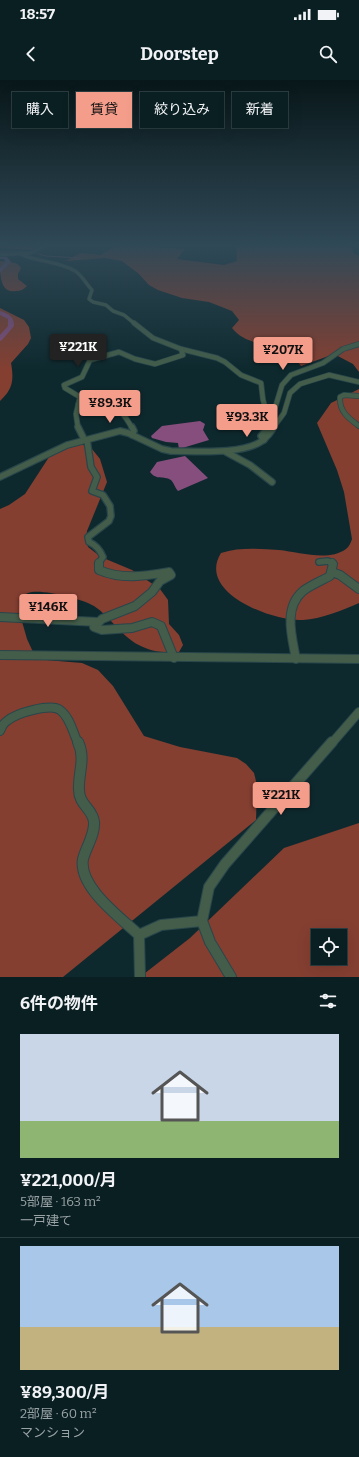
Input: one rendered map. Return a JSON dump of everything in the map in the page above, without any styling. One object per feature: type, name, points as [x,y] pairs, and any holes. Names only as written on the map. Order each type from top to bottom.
[{"type":"street","points":[[87,286],[92,290],[90,299],[93,302],[106,306],[113,311],[124,315],[153,338],[182,349],[202,353],[220,359],[241,375],[261,383],[263,400],[270,423]]},
{"type":"street","points":[[264,440],[261,436],[268,428],[282,385],[286,379],[291,375],[323,363],[343,349],[359,344]]},
{"type":"street","points":[[174,658],[161,626],[157,623],[152,622],[132,628],[102,630],[94,627],[98,622],[135,606],[152,592],[160,580],[171,575],[169,572],[136,577],[105,574],[98,570],[98,565],[103,557],[102,552],[95,545],[89,542],[88,537],[109,521],[111,516],[110,506],[103,495],[92,491],[97,476],[91,469],[90,446],[76,426],[80,397],[64,388],[64,385],[82,377],[90,360],[120,352],[135,359],[155,364],[183,355],[182,349]]},
{"type":"street","points":[[0,477],[67,445],[109,433],[120,432],[132,435],[162,449],[180,452],[241,449],[264,440],[281,418],[290,393],[300,384],[329,375],[359,382]]},
{"type":"street","points":[[359,396],[344,395],[340,397],[339,402],[341,411],[359,426]]},
{"type":"street","points":[[78,405],[100,402],[118,406],[134,431],[132,435]]},
{"type":"street","points":[[222,451],[239,458],[252,466],[272,482]]},
{"type":"street","points":[[296,658],[290,623],[291,608],[294,601],[302,591],[330,576],[333,564],[324,561],[319,562]]},
{"type":"street","points":[[332,572],[340,575],[359,589]]},
{"type":"street","points":[[0,617],[98,622]]},
{"type":"street","points":[[0,655],[359,659]]},
{"type":"street","points":[[0,731],[2,724],[11,717],[45,708],[57,708],[66,715],[82,753],[79,787],[80,800],[94,819],[93,830],[82,861],[84,875],[91,888],[140,935],[140,977]]},
{"type":"street","points":[[231,977],[210,942],[202,921],[210,887],[225,864],[359,712]]},
{"type":"street","points":[[140,935],[161,925],[202,921]]},
{"type":"shaded area","points":[[4,286],[27,286],[19,291],[11,291]]},
{"type":"shaded area","points":[[151,286],[359,286],[359,372],[353,364],[334,354],[301,366],[286,350],[250,341],[237,334],[232,328],[239,320],[232,311],[209,302],[182,298]]},
{"type":"shaded area","points":[[0,308],[24,320],[29,327],[31,338],[28,344],[11,363],[12,384],[8,392],[0,401]]},
{"type":"shaded area","points":[[359,389],[359,603],[324,616],[303,620],[274,616],[242,602],[228,592],[219,581],[216,567],[221,553],[243,549],[257,549],[279,550],[322,556],[339,553],[346,549],[350,544],[352,539],[344,492],[337,470],[317,423],[331,403]]},
{"type":"shaded area","points":[[200,421],[205,424],[203,430],[209,440],[179,449],[178,443],[166,442],[152,438],[151,436],[162,426]]},
{"type":"shaded area","points":[[71,444],[81,444],[92,449],[100,459],[107,482],[87,531],[86,539],[88,547],[101,557],[132,570],[160,589],[168,600],[169,624],[179,635],[183,645],[179,652],[161,652],[147,649],[129,639],[94,606],[71,597],[51,593],[34,592],[23,596],[19,600],[21,618],[27,639],[33,652],[46,660],[82,663],[98,670],[113,686],[144,736],[180,747],[237,758],[246,764],[254,773],[257,785],[256,820],[63,977],[0,977],[0,509],[9,505],[25,494],[51,454]]},
{"type":"shaded area","points":[[185,456],[208,478],[178,491],[171,480],[155,476],[150,472],[157,462]]},
{"type":"shaded area","points":[[359,823],[359,977],[140,977],[190,938],[284,848]]},
{"type":"waterway","points":[[0,313],[11,319],[11,326],[0,339]]}]
